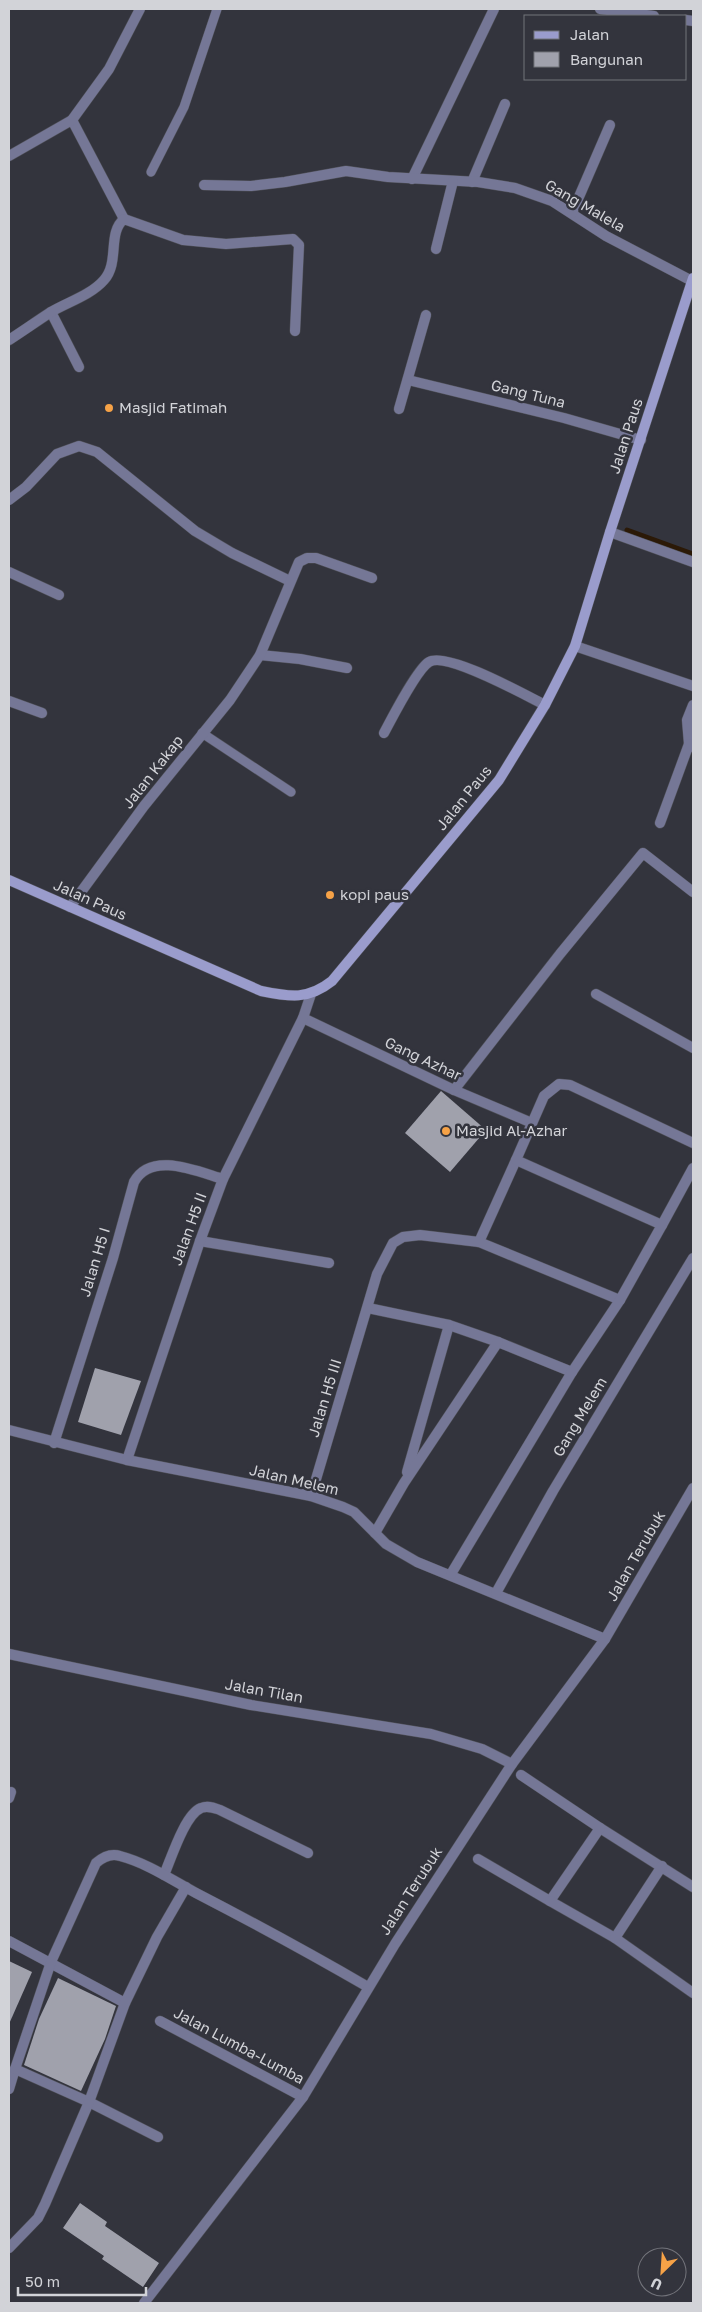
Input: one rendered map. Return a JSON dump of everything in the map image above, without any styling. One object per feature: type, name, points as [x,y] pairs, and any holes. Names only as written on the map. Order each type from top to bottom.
[{"type":"main road","name":"Jalan Paus","points":[[9,880],[261,991],[297,996],[311,994],[332,981],[493,787],[521,747],[545,705],[575,646],[610,532],[693,280]]},
{"type":"street","points":[[9,156],[72,120],[109,69],[140,9]]},
{"type":"street","points":[[412,179],[494,9]]},
{"type":"street","points":[[600,9],[646,15]]},
{"type":"street","points":[[472,182],[505,104]]},
{"type":"street","points":[[72,120],[124,219],[183,240],[226,244],[293,239],[299,245],[295,330]]},
{"type":"street","points":[[572,213],[610,125]]},
{"type":"street","name":"Gang Malela","points":[[204,185],[251,186],[346,171],[412,179],[472,182],[515,188],[537,194],[572,213],[606,236],[693,280]]},
{"type":"street","points":[[436,248],[453,181]]},
{"type":"street","points":[[9,340],[105,280],[113,263],[118,227],[124,219]]},
{"type":"street","points":[[51,312],[79,367]]},
{"type":"street","points":[[399,409],[426,315]]},
{"type":"street","name":"Gang Tuna","points":[[408,380],[641,440]]},
{"type":"street","points":[[9,500],[26,487],[57,454],[79,446],[97,452],[195,531],[232,553],[290,581]]},
{"type":"street","points":[[610,532],[693,562]]},
{"type":"street","name":"Jalan Kakap","points":[[70,907],[144,806],[230,700],[260,655],[299,562],[307,558],[316,558],[372,578]]},
{"type":"street","points":[[9,572],[59,595]]},
{"type":"street","points":[[575,646],[693,686]]},
{"type":"street","points":[[260,655],[300,659],[347,668]]},
{"type":"street","points":[[384,733],[424,667],[435,660],[455,662],[545,705]]},
{"type":"street","points":[[9,701],[42,712]]},
{"type":"street","points":[[660,823],[691,746],[687,720],[693,705]]},
{"type":"street","points":[[454,1090],[560,954],[643,853],[693,892]]},
{"type":"street","name":"Jalan H5 II","points":[[127,1460],[200,1241],[223,1179],[303,1018],[311,994]]},
{"type":"street","points":[[596,994],[693,1048]]},
{"type":"street","name":"Gang Azhar","points":[[303,1018],[454,1090],[532,1124]]},
{"type":"street","points":[[480,1242],[547,1091],[558,1084],[570,1085],[693,1143]]},
{"type":"street","points":[[516,1160],[662,1226]]},
{"type":"street","name":"Jalan H5 I","points":[[54,1443],[138,1174],[152,1165],[163,1165],[188,1169],[223,1179]]},
{"type":"street","points":[[451,1574],[572,1372],[620,1300],[693,1168]]},
{"type":"street","name":"Jalan H5 III","points":[[311,1496],[377,1274],[393,1243],[403,1237],[420,1235],[480,1242],[620,1300]]},
{"type":"street","points":[[200,1241],[330,1263]]},
{"type":"street","name":"Gang Melem","points":[[496,1593],[553,1491],[693,1258]]},
{"type":"street","points":[[368,1308],[449,1325],[498,1342],[572,1372]]},
{"type":"street","points":[[404,1483],[449,1325]]},
{"type":"street","points":[[375,1533],[404,1483],[498,1342]]},
{"type":"street","name":"Jalan Melem","points":[[9,1430],[54,1443],[127,1460],[311,1496],[354,1512],[386,1544],[417,1562],[451,1574],[605,1639]]},
{"type":"street","name":"Jalan Terubuk","points":[[144,2303],[303,2097],[368,1987],[512,1764],[605,1639],[693,1488]]},
{"type":"street","name":"Jalan Tilan","points":[[9,1654],[251,1705],[431,1734],[482,1749],[512,1764]]},
{"type":"street","points":[[521,1775],[693,1887]]},
{"type":"street","points":[[164,1875],[189,1818],[202,1808],[210,1806],[308,1853]]},
{"type":"street","points":[[550,1901],[600,1828]]},
{"type":"street","points":[[9,2089],[51,1962],[96,1863],[102,1857],[112,1854],[164,1875],[285,1939],[368,1987]]},
{"type":"street","points":[[478,1859],[615,1938],[693,1992]]},
{"type":"street","points":[[615,1938],[662,1866]]},
{"type":"street","points":[[9,2248],[38,2218],[89,2102],[125,2003],[157,1938],[186,1888]]},
{"type":"street","points":[[9,1941],[125,2003]]},
{"type":"street","name":"Jalan Lumba-Lumba","points":[[160,2021],[303,2097]]},
{"type":"street","points":[[15,2069],[89,2102],[158,2138]]},
{"type":"lane","points":[[151,172],[184,107],[217,9]]},
{"type":"lane","points":[[202,733],[291,792]]},
{"type":"building","name":"Masjid Al-Azhar","points":[[441,1091],[486,1130],[450,1172],[405,1133]]},
{"type":"building","points":[[95,1368],[141,1381],[121,1435],[78,1422]]},
{"type":"building","points":[[9,1961],[32,1972],[9,2024]]},
{"type":"building","points":[[58,1978],[116,2006],[105,2039],[81,2091],[24,2065],[39,2019]]},
{"type":"building","points":[[80,2203],[107,2222],[105,2226],[159,2263],[143,2287],[102,2259],[104,2256],[63,2228]]},
{"type":"waterway","points":[[627,530],[693,554]]},
{"type":"place","name":"Masjid Fatimah","points":[[109,408]]},
{"type":"place","name":"kopi paus","points":[[330,895]]},
{"type":"place","name":"Masjid Al-Azhar","points":[[446,1131]]}]
